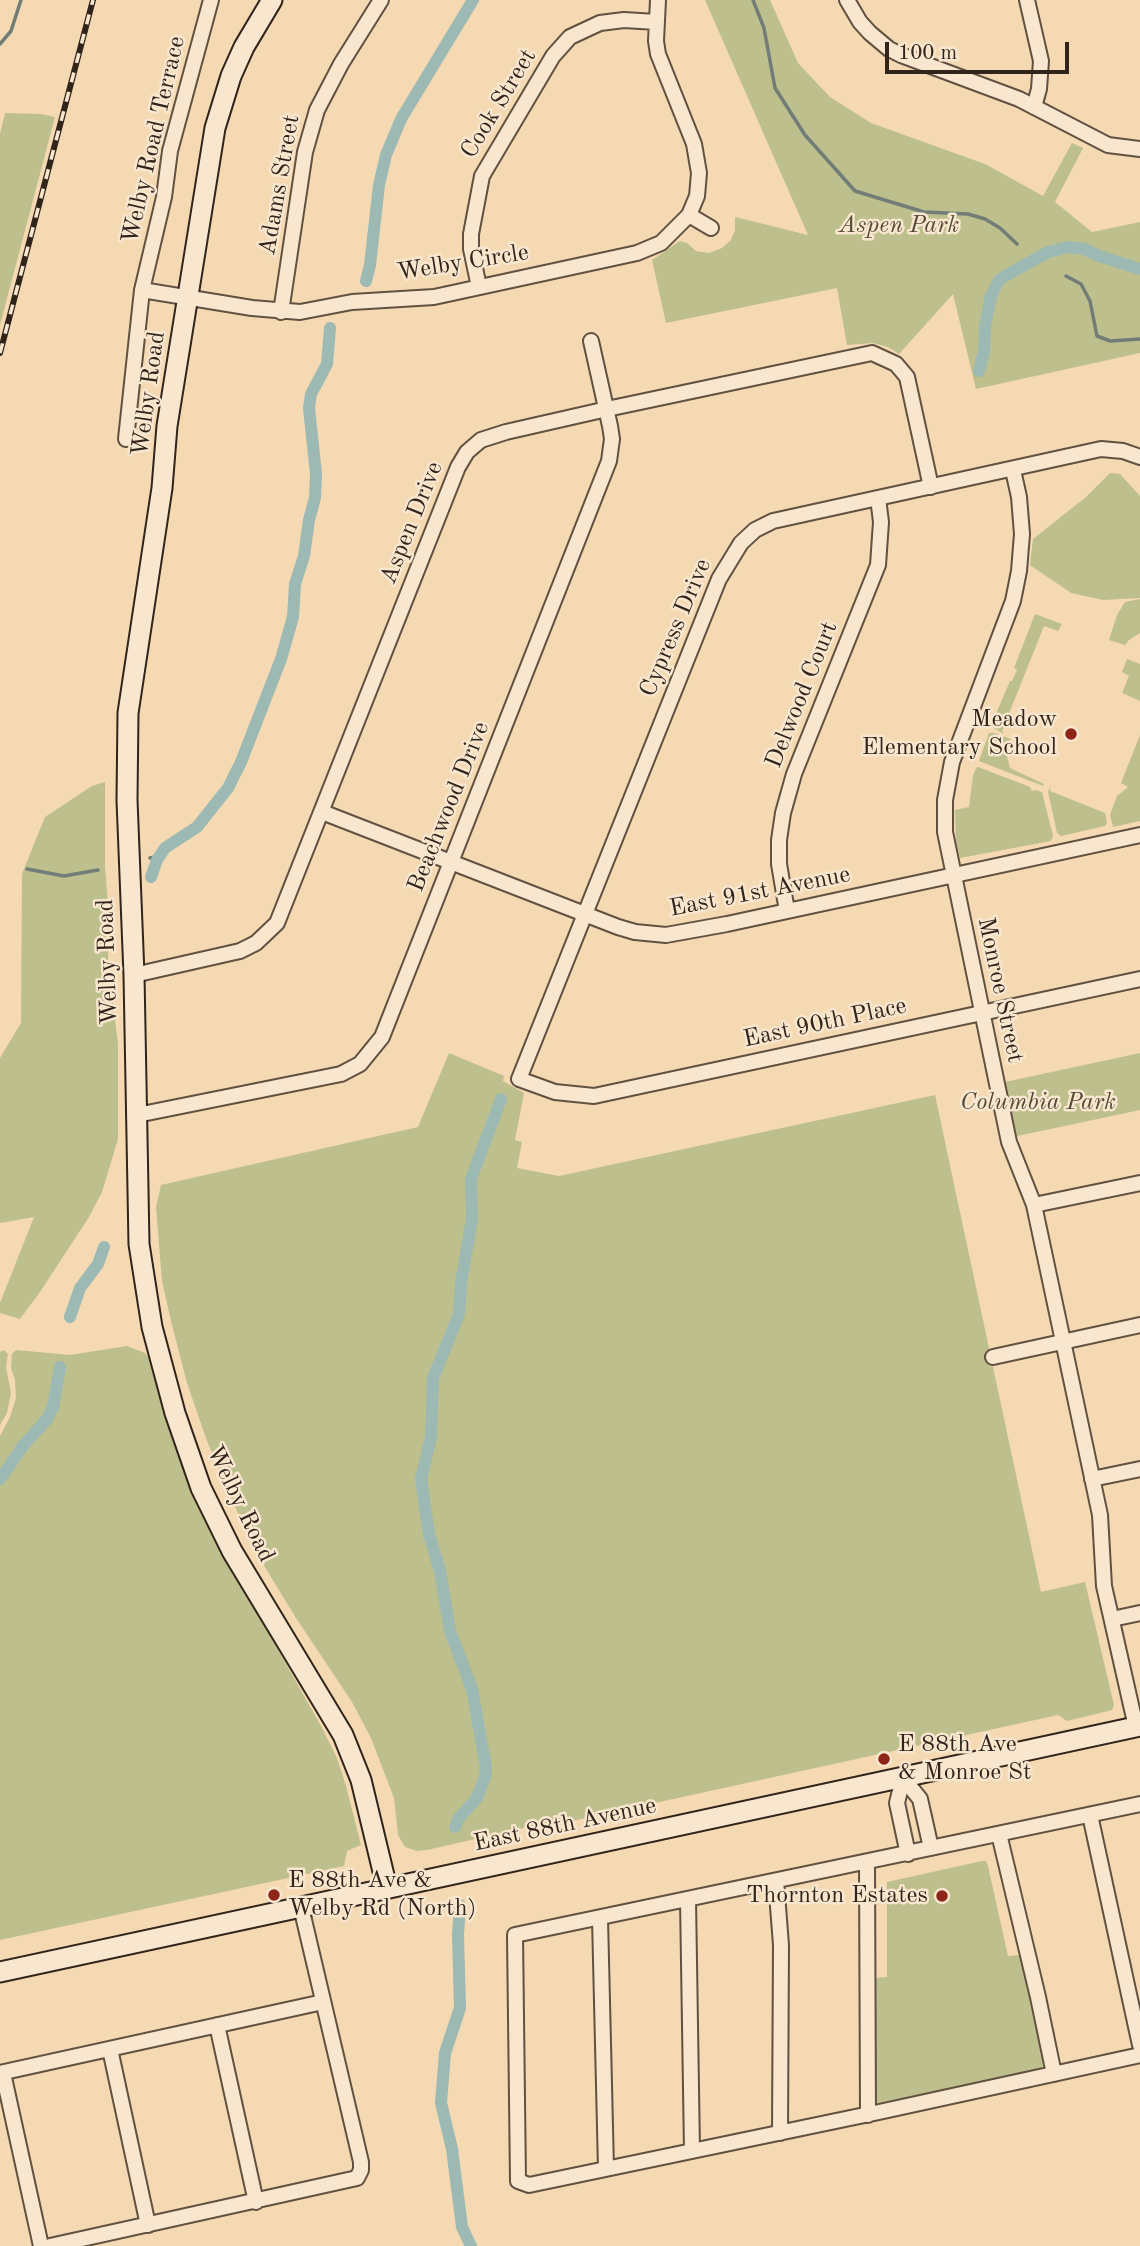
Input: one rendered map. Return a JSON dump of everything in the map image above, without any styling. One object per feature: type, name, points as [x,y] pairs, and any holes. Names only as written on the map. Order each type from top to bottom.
[{"type":"street","name":"Welby Road Terrace","points":[[126,439],[142,290],[164,197],[170,151],[211,0]]},
{"type":"street","name":"Welby Road","points":[[272,0],[244,47],[231,76],[215,128],[167,426],[162,488],[128,713],[127,800],[140,1256],[152,1327],[175,1413],[201,1488],[232,1551],[343,1735],[361,1780],[387,1888]]},
{"type":"street","name":"Adams Street","points":[[281,312],[305,152],[314,119],[327,88],[381,0]]},
{"type":"street","name":"Welby Circle","points":[[188,297],[281,312],[300,312],[386,299],[424,298],[651,248],[670,236],[689,215],[699,189],[696,152],[658,54],[658,0]]},
{"type":"street","points":[[847,0],[860,22],[889,48],[920,64],[992,88],[1108,145],[1140,149]]},
{"type":"street","points":[[1027,0],[1041,61],[1040,89],[1034,107]]},
{"type":"street","name":"Cook Street","points":[[479,287],[471,234],[482,176],[553,56],[570,37],[600,23],[624,20],[656,22]]},
{"type":"street","points":[[689,215],[711,228]]},
{"type":"street","points":[[142,290],[188,297]]},
{"type":"street","name":"Beachwood Drive","points":[[137,1115],[329,1077],[360,1064],[374,1049],[388,1025],[605,474],[612,439],[591,341]]},
{"type":"street","name":"Aspen Drive","points":[[134,975],[240,951],[270,932],[281,917],[462,459],[474,446],[489,437],[607,409],[872,353],[896,363],[907,377],[931,487]]},
{"type":"street","name":"Cypress Drive","points":[[519,1079],[719,579],[733,553],[748,536],[773,521],[1101,449],[1122,451],[1140,457]]},
{"type":"street","name":"Monroe Street","points":[[1013,470],[1021,514],[1019,571],[1009,617],[966,723],[949,775],[944,816],[953,876],[1009,1142],[1034,1205],[1100,1516],[1103,1573],[1112,1619],[1138,1727]]},
{"type":"street","name":"Delwood Court","points":[[787,911],[779,864],[783,814],[794,774],[878,565],[881,549],[878,498]]},
{"type":"street","name":"East 91st Avenue","points":[[322,812],[585,916],[635,932],[666,935],[1140,835]]},
{"type":"street","name":"East 90th Place","points":[[519,1079],[555,1092],[594,1096],[1140,979]]},
{"type":"street","points":[[1034,1205],[1140,1182]]},
{"type":"street","points":[[993,1357],[1140,1325]]},
{"type":"street","points":[[1092,1479],[1140,1469]]},
{"type":"street","points":[[1112,1619],[1140,1613]]},
{"type":"street","name":"East 88th Avenue","points":[[0,1972],[1138,1727]]},
{"type":"street","points":[[903,1778],[920,1798],[931,1847]]},
{"type":"street","points":[[903,1778],[897,1803],[908,1854]]},
{"type":"street","points":[[1140,1804],[515,1935],[518,2181],[529,2185],[1140,2055]]},
{"type":"street","points":[[1090,1815],[1140,2045]]},
{"type":"street","points":[[999,1834],[1054,2074]]},
{"type":"street","points":[[867,1862],[868,2115]]},
{"type":"street","points":[[776,1881],[781,1945],[780,2133]]},
{"type":"street","points":[[688,1899],[692,2151]]},
{"type":"street","points":[[50,2246],[357,2178],[361,2162],[301,1907]]},
{"type":"street","points":[[600,1917],[606,2169]]},
{"type":"street","points":[[41,2246],[1,2073],[323,2002]]},
{"type":"street","points":[[217,2025],[256,2202]]},
{"type":"street","points":[[110,2049],[149,2225]]},
{"type":"green space","name":"Aspen Park","points":[[705,0],[770,0],[798,63],[830,97],[871,123],[985,164],[1043,196],[1072,143],[1083,148],[1055,202],[1092,232],[1140,222],[1140,353],[976,389],[953,294],[899,354],[888,347],[873,343],[847,345],[837,288],[666,323],[652,260],[680,241],[696,251],[709,253],[722,248],[731,240],[735,230],[735,217],[808,235]]},
{"type":"green space","points":[[5,113],[55,117],[0,325],[0,134]]},
{"type":"green space","points":[[1110,473],[1120,474],[1140,496],[1140,598],[1103,600],[1071,593],[1030,565],[1033,539],[1086,497]]},
{"type":"green space","points":[[1140,599],[1140,633],[1125,645],[1109,640],[1117,615],[1125,602]]},
{"type":"green space","points":[[1035,614],[1062,624],[1058,631],[1044,626],[1002,733],[994,728],[992,723],[1017,670],[1014,668]]},
{"type":"green space","points":[[1127,659],[1140,664],[1140,701],[1122,693],[1129,676],[1122,672]]},
{"type":"green space","points":[[989,733],[1011,739],[1006,752],[1010,768],[1044,784],[1043,786],[979,761]]},
{"type":"green space","points":[[1140,735],[1140,821],[1113,827],[1110,815],[1117,796],[1128,787],[1121,783]]},
{"type":"green space","points":[[978,767],[1030,787],[1032,791],[1042,792],[1053,836],[1051,841],[960,858],[956,840],[955,810],[969,807],[973,776]]},
{"type":"green space","points":[[105,782],[108,961],[118,1044],[118,1139],[102,1192],[89,1217],[20,1319],[0,1313],[0,1303],[34,1217],[0,1223],[0,1058],[21,1023],[22,874],[45,817],[92,786]]},
{"type":"green space","points":[[1051,785],[1050,791],[1105,813],[1105,826],[1061,836],[1057,833],[1048,792]]},
{"type":"green space","points":[[449,1053],[504,1076],[503,1081],[524,1093],[515,1140],[522,1142],[517,1168],[559,1176],[935,1095],[1041,1592],[1085,1582],[1114,1705],[1112,1710],[1067,1721],[1058,1715],[554,1825],[528,1827],[427,1850],[417,1851],[405,1847],[398,1835],[394,1798],[371,1738],[352,1702],[263,1564],[207,1441],[187,1383],[162,1281],[156,1207],[161,1185],[418,1127]]},
{"type":"green space","name":"Columbia Park","points":[[1140,1053],[1140,1110],[1008,1138],[996,1084]]},
{"type":"green space","points":[[127,1346],[145,1353],[148,1357],[173,1437],[195,1491],[229,1563],[337,1758],[361,1845],[347,1851],[344,1866],[0,1940],[0,1436],[16,1398],[11,1368],[12,1354],[16,1350],[70,1355]]},
{"type":"green space","points":[[4,1350],[8,1354],[6,1367],[11,1393],[7,1413],[0,1425],[0,1352]]},
{"type":"green space","points":[[986,1861],[988,1866],[1008,1956],[1021,1955],[1023,1958],[1043,2066],[1039,2070],[878,2103],[875,2099],[874,1978],[887,1977],[887,1882]]},
{"type":"waterway","points":[[0,44],[11,31],[21,0]]},
{"type":"waterway","points":[[366,281],[379,185],[386,155],[401,119],[473,0]]},
{"type":"waterway","points":[[753,0],[764,28],[775,88],[805,135],[855,191],[924,212],[968,214],[985,219],[1000,228],[1017,244]]},
{"type":"waterway","points":[[979,371],[991,296],[999,280],[1048,252],[1069,247],[1084,249],[1140,269]]},
{"type":"waterway","points":[[1066,276],[1081,284],[1090,301],[1097,336],[1110,341],[1140,339]]},
{"type":"waterway","points":[[151,877],[165,848],[197,827],[228,788],[241,762],[281,659],[293,617],[295,584],[304,556],[315,498],[316,474],[309,408],[311,394],[327,364],[330,328]]},
{"type":"waterway","points":[[150,858],[159,856]]},
{"type":"waterway","points":[[27,869],[64,876],[98,870]]},
{"type":"waterway","points":[[455,1827],[458,1819],[477,1798],[486,1767],[472,1689],[450,1631],[440,1571],[429,1534],[421,1479],[431,1437],[433,1378],[459,1314],[461,1283],[472,1219],[471,1179],[501,1099]]},
{"type":"waterway","points":[[70,1317],[80,1288],[98,1264],[104,1247]]},
{"type":"waterway","points":[[0,1479],[23,1446],[47,1419],[53,1407],[60,1367]]},
{"type":"waterway","points":[[460,1905],[460,2008],[445,2053],[441,2103],[452,2149],[462,2227],[471,2246]]},
{"type":"railway","points":[[0,353],[93,0]]},
{"type":"place","name":"Meadow Elementary School","points":[[1071,734]]},
{"type":"place","name":"E 88th Ave & Monroe St","points":[[884,1759]]},
{"type":"place","name":"E 88th Ave & Welby Rd (North)","points":[[274,1895]]},
{"type":"place","name":"Thornton Estates","points":[[942,1896]]}]
